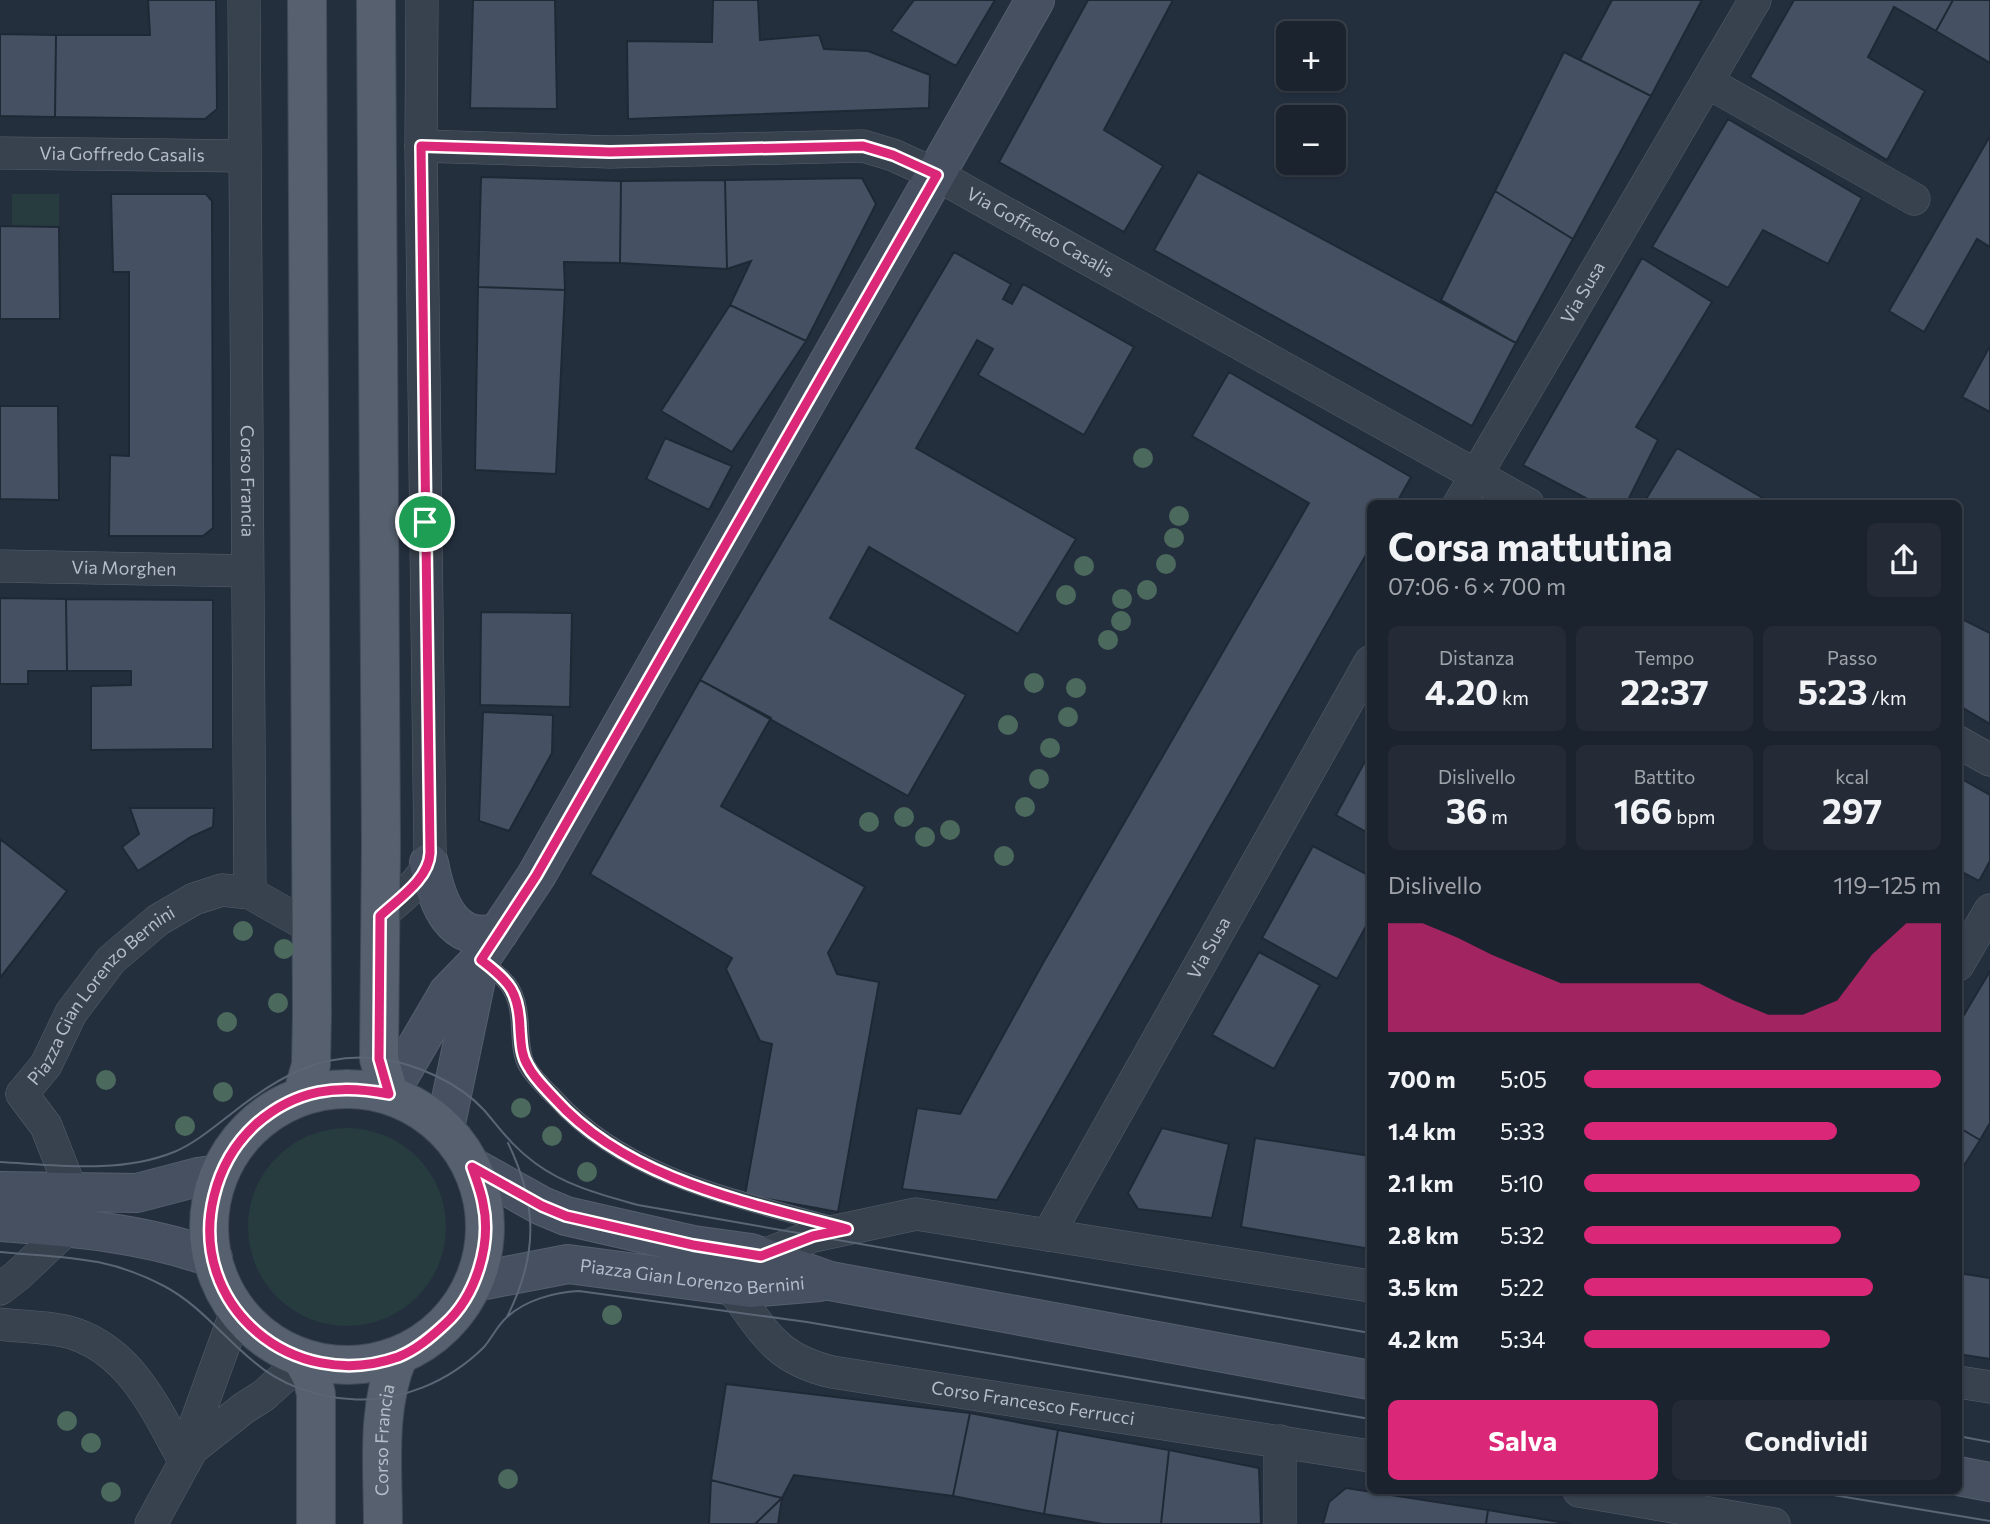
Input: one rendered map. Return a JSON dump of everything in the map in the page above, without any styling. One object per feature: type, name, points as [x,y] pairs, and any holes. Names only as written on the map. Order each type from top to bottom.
[{"type":"main road","points":[[302,1096],[311,1065],[312,928],[307,0]]},
{"type":"main road","points":[[376,0],[379,1059],[389,1094]]},
{"type":"main road","points":[[389,1094],[448,993],[490,946],[543,864],[1035,0]]},
{"type":"main road","points":[[429,863],[436,894],[451,920],[471,934],[489,935],[490,946],[444,1128]]},
{"type":"main road","name":"Piazza Gian Lorenzo Bernini","points":[[328,1089],[363,1089],[389,1094],[419,1108],[444,1128],[472,1167],[484,1205],[485,1244],[475,1282],[453,1316],[424,1343],[398,1357],[355,1367],[329,1366],[303,1360],[266,1341],[236,1312],[223,1289],[213,1258],[208,1218],[219,1174],[240,1138],[271,1111],[302,1096],[328,1089]]},
{"type":"main road","name":"Piazza Gian Lorenzo Bernini","points":[[472,1167],[542,1206],[566,1216],[693,1245],[761,1256],[830,1281]]},
{"type":"main road","points":[[0,1222],[71,1209],[219,1174]]},
{"type":"main road","points":[[0,1191],[71,1209],[213,1258]]},
{"type":"main road","name":"Piazza Gian Lorenzo Bernini","points":[[475,1282],[569,1264],[750,1288],[830,1281]]},
{"type":"main road","points":[[830,1281],[1367,1379]]},
{"type":"main road","name":"Corso Francia","points":[[383,1524],[384,1409],[390,1378],[398,1357]]},
{"type":"main road","points":[[303,1360],[312,1377],[316,1394],[316,1524]]},
{"type":"main road","points":[[1962,1477],[1990,1482]]},
{"type":"street","name":"Corso Francia","points":[[244,0],[250,893]]},
{"type":"street","points":[[380,916],[422,874],[429,863],[421,146],[422,0]]},
{"type":"street","name":"Via Susa","points":[[1461,500],[1755,0]]},
{"type":"street","points":[[1707,82],[1914,199]]},
{"type":"street","name":"Via Goffredo Casalis","points":[[421,146],[610,152],[863,146],[893,155],[937,175],[1521,500]]},
{"type":"street","name":"Via Goffredo Casalis","points":[[0,153],[244,156]]},
{"type":"street","name":"Via Morghen","points":[[0,566],[247,571]]},
{"type":"street","name":"Via Susa","points":[[1048,1234],[1367,667]]},
{"type":"street","points":[[1962,744],[1990,760]]},
{"type":"street","name":"Piazza Gian Lorenzo Bernini","points":[[71,1209],[46,1126],[11,1094],[47,1065],[71,1013],[111,960],[158,920],[194,899],[222,890],[250,893]]},
{"type":"street","points":[[250,893],[312,928]]},
{"type":"street","points":[[1962,958],[1990,909]]},
{"type":"street","points":[[0,1289],[17,1276],[71,1209]]},
{"type":"street","points":[[761,1256],[813,1236],[916,1214],[1367,1286]]},
{"type":"street","name":"Corso Francesco Ferrucci","points":[[730,1286],[773,1344],[791,1358],[811,1367],[1367,1456]]},
{"type":"street","points":[[151,1524],[189,1456],[196,1422],[236,1312]]},
{"type":"street","points":[[0,1324],[74,1334],[116,1355],[144,1390],[189,1456]]},
{"type":"street","points":[[189,1456],[303,1360]]},
{"type":"street","points":[[1962,1383],[1990,1387]]},
{"type":"street","points":[[1280,1441],[1280,1524]]},
{"type":"street","points":[[1597,1494],[1774,1524]]},
{"type":"lane","points":[[490,946],[518,1002],[522,1052],[527,1065],[565,1110],[588,1131],[628,1156],[695,1186],[847,1229]]},
{"type":"green space","points":[[12,194],[59,194],[59,227],[12,226]]},
{"type":"green space","points":[[347,1128],[385,1136],[417,1157],[438,1189],[446,1227],[438,1265],[417,1297],[385,1318],[347,1326],[309,1318],[277,1297],[256,1265],[248,1227],[256,1189],[277,1157],[309,1136]]},
{"type":"building","points":[[148,0],[216,0],[217,109],[205,119],[55,117],[56,35],[150,35]]},
{"type":"building","points":[[473,0],[555,0],[557,109],[470,108]]},
{"type":"building","points":[[713,0],[758,0],[760,40],[819,35],[824,49],[868,51],[930,75],[929,108],[628,119],[627,41],[712,42]]},
{"type":"building","points":[[914,0],[995,0],[956,66],[891,31]]},
{"type":"building","points":[[1088,0],[1173,0],[1104,130],[1163,166],[1124,232],[999,162]]},
{"type":"building","points":[[1612,0],[1702,0],[1651,96],[1580,60]]},
{"type":"building","points":[[1794,0],[1953,0],[1936,31],[1894,7],[1868,57],[1925,91],[1887,160],[1750,77]]},
{"type":"building","points":[[1953,0],[1990,0],[1990,63],[1936,31]]},
{"type":"building","points":[[0,34],[56,35],[55,117],[0,116]]},
{"type":"building","points":[[1564,52],[1651,96],[1573,239],[1495,191]]},
{"type":"building","points":[[1728,119],[1862,198],[1828,264],[1763,230],[1728,288],[1652,247]]},
{"type":"building","points":[[1990,136],[1990,247],[1977,239],[1924,332],[1889,311]]},
{"type":"building","points":[[1198,172],[1516,343],[1472,426],[1154,250]]},
{"type":"building","points":[[481,177],[621,181],[620,263],[564,262],[565,290],[478,287]]},
{"type":"building","points":[[862,178],[876,204],[806,341],[730,305],[751,261],[727,269],[725,180]]},
{"type":"building","points":[[725,180],[727,269],[620,263],[621,181]]},
{"type":"building","points":[[1495,191],[1573,239],[1516,343],[1441,300]]},
{"type":"building","points":[[111,194],[206,194],[212,201],[213,528],[203,536],[109,536],[110,455],[129,456],[129,272],[113,272]]},
{"type":"building","points":[[0,226],[59,227],[60,319],[0,319]]},
{"type":"building","points":[[954,252],[1011,284],[1003,299],[1012,304],[1023,284],[1134,347],[1084,435],[978,375],[993,349],[977,340],[916,448],[1076,539],[1018,634],[869,547],[830,618],[966,695],[908,796],[700,680]]},
{"type":"building","points":[[1642,258],[1712,302],[1636,427],[1658,440],[1628,500],[1589,500],[1523,465]]},
{"type":"building","points":[[478,287],[565,290],[556,474],[475,470]]},
{"type":"building","points":[[730,305],[806,341],[732,452],[661,411]]},
{"type":"building","points":[[1990,346],[1990,412],[1962,397]]},
{"type":"building","points":[[1229,372],[1411,477],[1398,500],[1367,500],[1367,553],[997,1200],[902,1189],[917,1108],[960,1114],[1043,963],[1309,503],[1192,436]]},
{"type":"building","points":[[0,406],[58,406],[59,500],[0,499]]},
{"type":"building","points":[[665,438],[732,466],[709,510],[646,479]]},
{"type":"building","points":[[1677,448],[1766,500],[1645,500]]},
{"type":"building","points":[[0,598],[66,599],[67,671],[28,671],[28,684],[0,684]]},
{"type":"building","points":[[66,599],[213,600],[213,749],[91,750],[91,686],[131,685],[131,671],[67,671]]},
{"type":"building","points":[[481,612],[572,613],[570,707],[480,705]]},
{"type":"building","points":[[1962,619],[1990,633],[1990,724],[1962,707]]},
{"type":"building","points":[[700,680],[771,718],[721,806],[865,887],[828,953],[837,974],[879,982],[838,1212],[745,1195],[772,1044],[760,1041],[726,969],[732,958],[590,874]]},
{"type":"building","points":[[483,712],[553,715],[552,753],[509,831],[479,821]]},
{"type":"building","points":[[1367,758],[1367,832],[1336,815]]},
{"type":"building","points":[[1962,779],[1990,795],[1990,861],[1979,881],[1962,872]]},
{"type":"building","points":[[130,808],[214,808],[213,827],[191,837],[138,871],[122,847],[139,834]]},
{"type":"building","points":[[0,839],[67,891],[0,978]]},
{"type":"building","points":[[1313,846],[1367,874],[1367,924],[1337,979],[1262,938]]},
{"type":"building","points":[[1259,952],[1320,985],[1274,1069],[1212,1035]]},
{"type":"building","points":[[1990,971],[1990,1123],[1980,1140],[1962,1129],[1962,1018]]},
{"type":"building","points":[[1162,1128],[1229,1144],[1212,1218],[1138,1209],[1128,1193]]},
{"type":"building","points":[[1962,1129],[1980,1140],[1962,1169]]},
{"type":"building","points":[[1255,1138],[1367,1156],[1367,1248],[1241,1227]]},
{"type":"building","points":[[1962,1274],[1990,1278],[1990,1359],[1962,1355]]},
{"type":"building","points":[[726,1384],[970,1413],[953,1496],[794,1475],[782,1498],[711,1480]]},
{"type":"building","points":[[970,1413],[1058,1430],[1044,1514],[953,1496]]},
{"type":"building","points":[[1058,1430],[1169,1450],[1161,1524],[1103,1524],[1044,1514]]},
{"type":"building","points":[[1169,1450],[1259,1468],[1261,1524],[1161,1524]]},
{"type":"building","points":[[711,1480],[782,1498],[755,1524],[709,1524]]},
{"type":"building","points":[[1346,1488],[1367,1491],[1367,1494],[1385,1494],[1488,1510],[1486,1524],[1323,1524],[1329,1502]]},
{"type":"building","points":[[782,1498],[778,1524],[755,1524]]},
{"type":"building","points":[[1488,1510],[1571,1524],[1486,1524]]},
{"type":"tram line","points":[[0,1162],[110,1166],[153,1159],[189,1145],[265,1089],[300,1070],[339,1059],[381,1059],[423,1070],[462,1091],[484,1110],[527,1157],[547,1171],[572,1184],[638,1205],[1367,1332]]},
{"type":"tram line","points":[[507,1317],[524,1272],[530,1230],[525,1188],[508,1143]]},
{"type":"tram line","points":[[0,1252],[103,1263],[143,1276],[189,1302],[242,1351],[274,1376],[298,1388],[337,1398],[387,1397],[422,1388],[470,1359],[484,1347],[503,1321],[522,1306],[550,1295],[579,1291],[807,1322],[1367,1418]]},
{"type":"tram line","points":[[1962,1437],[1990,1442]]},
{"type":"tram line","points":[[1827,1494],[1990,1521]]},
{"type":"route","points":[[421,146],[610,152],[863,146],[893,155],[937,175],[536,876],[481,960],[508,982],[514,991],[518,1002],[522,1052],[527,1065],[565,1110],[588,1131],[628,1156],[695,1186],[847,1229],[813,1236],[761,1256],[693,1245],[566,1216],[542,1206],[472,1167],[484,1205],[485,1244],[475,1282],[453,1316],[424,1343],[398,1357],[355,1367],[329,1366],[303,1360],[266,1341],[236,1312],[223,1289],[213,1258],[208,1218],[219,1174],[240,1138],[271,1111],[302,1096],[328,1089],[363,1089],[389,1094],[379,1059],[380,916],[426,869],[430,853],[425,522],[421,146]]}]
